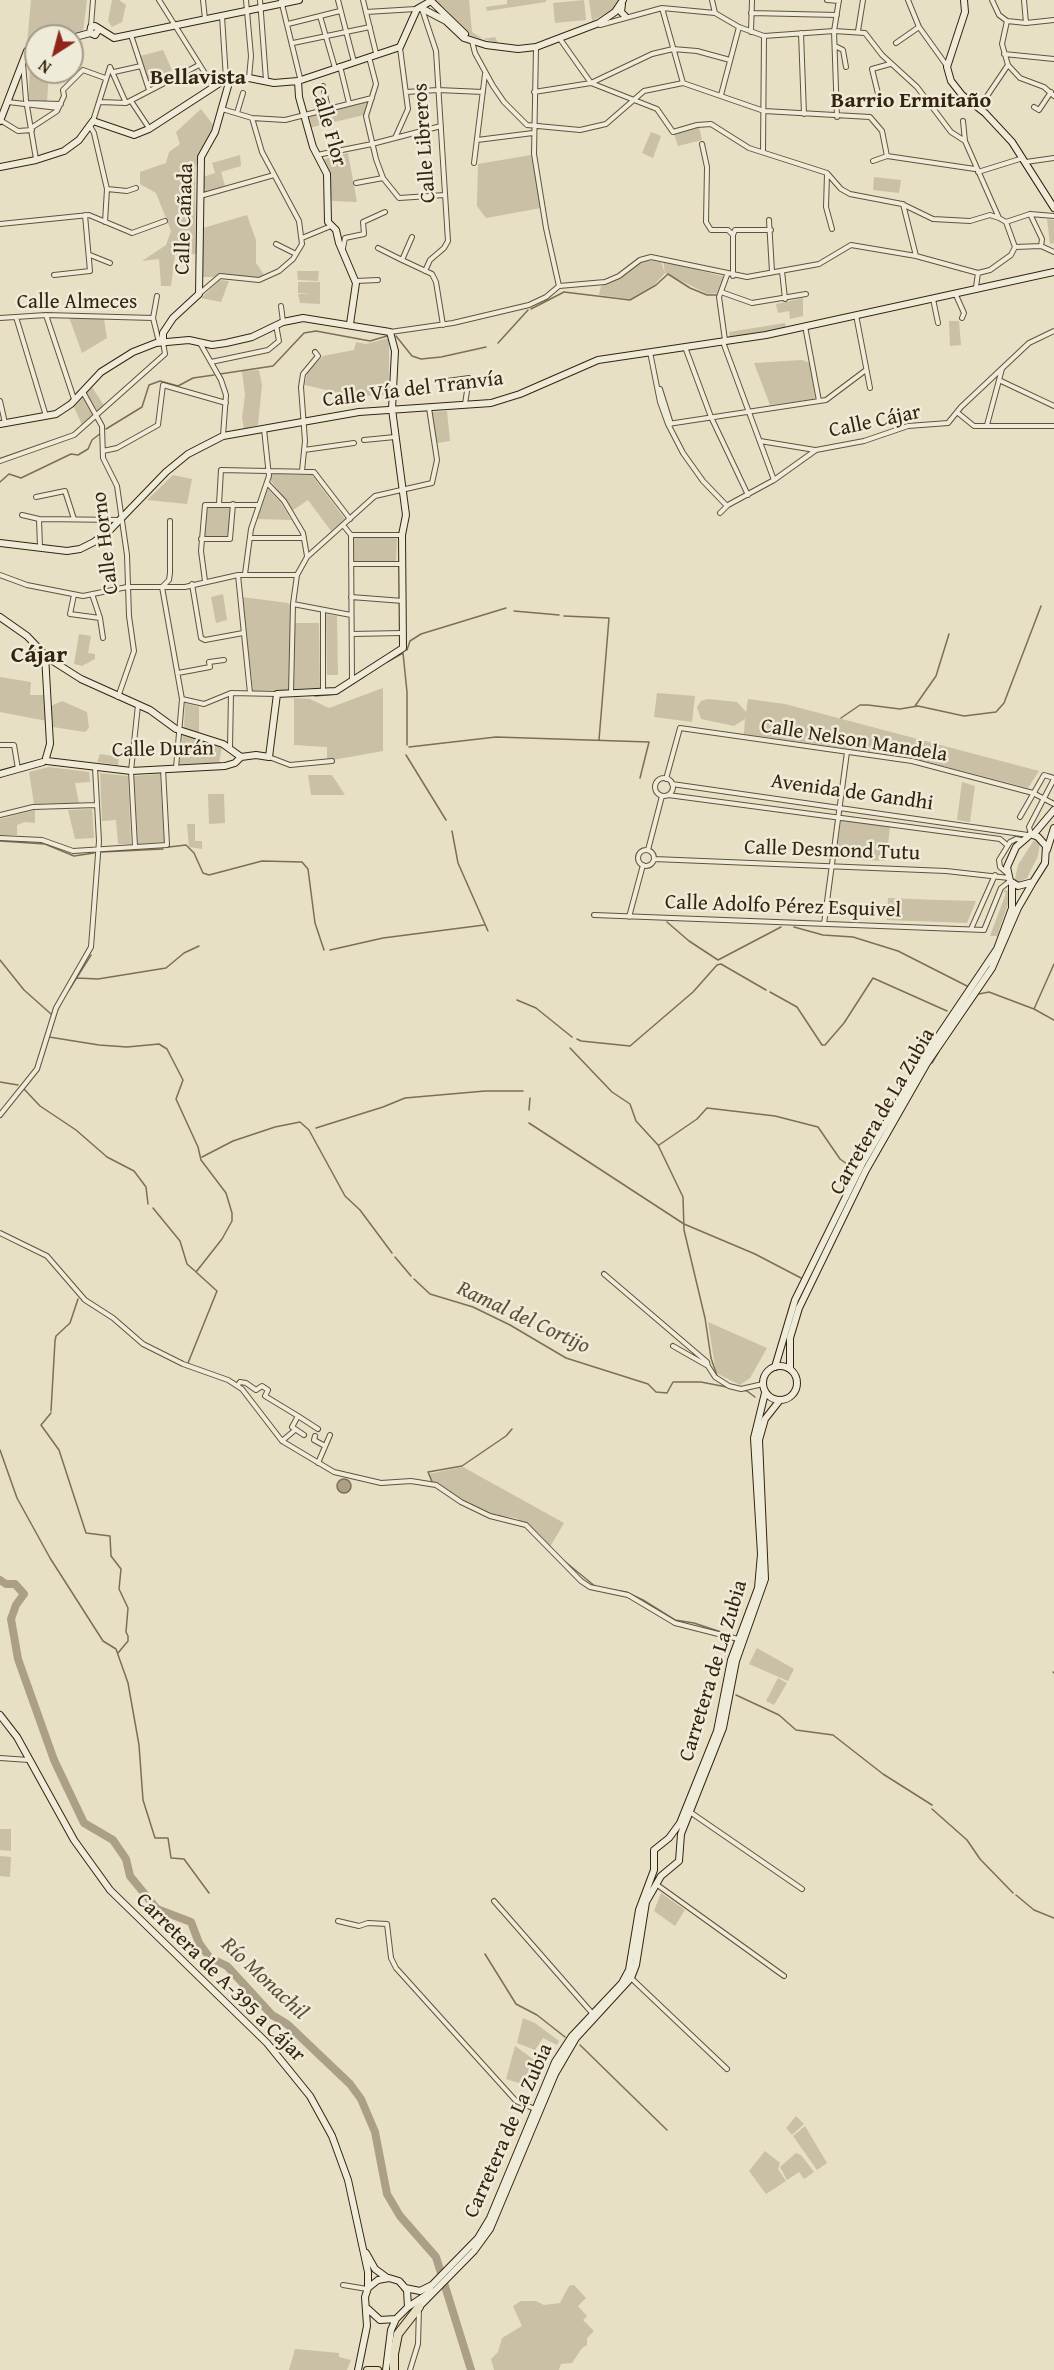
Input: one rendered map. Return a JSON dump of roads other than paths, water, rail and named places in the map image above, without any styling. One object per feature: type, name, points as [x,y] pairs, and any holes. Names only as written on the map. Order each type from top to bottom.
[{"type":"highway","points":[[394,2370],[398,2334],[419,2307]]},
{"type":"main road","points":[[367,2370],[378,2370]]},
{"type":"street","points":[[93,0],[91,30],[96,35],[99,29],[114,38],[299,0]]},
{"type":"street","points":[[159,0],[213,86]]},
{"type":"street","points":[[203,0],[206,20]]},
{"type":"street","points":[[246,0],[251,56],[249,78]]},
{"type":"street","points":[[260,0],[266,80]]},
{"type":"street","points":[[338,0],[354,62]]},
{"type":"street","points":[[363,0],[376,53]]},
{"type":"street","name":"Calle Libreros","points":[[421,0],[419,9],[436,51],[448,241],[444,248],[430,260],[425,271]]},
{"type":"street","points":[[712,0],[715,13]]},
{"type":"street","points":[[751,32],[752,0]]},
{"type":"street","points":[[826,0],[839,0],[834,31],[837,117]]},
{"type":"street","points":[[858,31],[863,0]]},
{"type":"street","points":[[908,0],[919,27],[947,67],[954,87],[1000,127],[1025,160],[1054,208]]},
{"type":"street","points":[[947,67],[965,12],[964,0]]},
{"type":"street","points":[[1024,0],[1026,23]]},
{"type":"street","points":[[395,138],[408,109],[400,47],[419,9],[430,1],[444,11],[472,41],[485,73],[504,102],[519,118],[533,127],[580,130],[606,124],[644,91],[683,83],[721,94],[764,111],[837,117],[870,117],[882,130],[887,156]]},
{"type":"street","points":[[993,1],[999,15],[1007,21],[1026,23],[1054,20]]},
{"type":"street","points":[[282,2],[299,79]]},
{"type":"street","points":[[623,2],[621,12],[625,16]]},
{"type":"street","points":[[593,26],[610,16],[623,2]]},
{"type":"street","points":[[366,12],[419,9],[432,12],[464,38],[501,48],[536,47],[625,16],[662,8],[715,13],[739,27],[764,36],[858,31],[866,33],[891,64],[917,87],[951,132],[965,141]]},
{"type":"street","points":[[662,8],[683,83]]},
{"type":"street","points":[[288,24],[340,11]]},
{"type":"street","points":[[751,13],[837,15]]},
{"type":"street","points":[[222,16],[228,79]]},
{"type":"street","points":[[320,16],[349,103]]},
{"type":"street","points":[[1007,21],[1002,44],[1008,65],[1020,78],[1053,94],[1040,110],[1034,107]]},
{"type":"street","points":[[292,43],[370,27]]},
{"type":"street","points":[[721,94],[739,27]]},
{"type":"street","points":[[896,43],[919,27]]},
{"type":"street","points":[[84,33],[91,30]]},
{"type":"street","points":[[801,33],[804,114]]},
{"type":"street","points":[[131,35],[149,90]]},
{"type":"street","points":[[763,152],[764,36]]},
{"type":"street","points":[[0,401],[3,424],[56,414],[75,400],[112,365],[133,352],[161,342],[189,340],[212,345],[226,344],[252,337],[284,322],[303,318],[390,332],[443,325],[529,305],[546,297],[560,286],[605,282],[619,276],[640,260],[651,257],[733,276],[747,277],[819,264],[851,245],[916,256],[978,273],[990,270],[1011,255],[1015,247],[1006,222],[999,218],[990,215],[970,221],[933,219],[902,204],[850,194],[827,173],[736,141],[711,124],[697,125],[673,132],[657,109],[591,83],[560,39]]},
{"type":"street","points":[[835,46],[843,50],[846,67]]},
{"type":"street","points":[[92,124],[134,135],[149,129],[213,86],[228,79],[249,78],[274,83],[299,79],[400,47]]},
{"type":"street","points":[[536,47],[533,133],[546,228],[560,286]]},
{"type":"street","points":[[534,92],[591,83],[652,54],[674,50],[697,51],[730,60]]},
{"type":"street","points":[[1004,54],[1054,59]]},
{"type":"street","points":[[369,56],[375,84],[366,116],[383,178],[399,198],[445,195]]},
{"type":"street","points":[[24,60],[0,120],[18,131],[32,129],[60,106],[63,90],[84,70],[105,78]]},
{"type":"street","points":[[23,63],[36,160]]},
{"type":"street","points":[[881,106],[872,69],[891,64]]},
{"type":"street","points":[[100,102],[126,103],[199,65]]},
{"type":"street","points":[[979,108],[1008,65]]},
{"type":"street","points":[[114,72],[141,66]]},
{"type":"street","points":[[0,167],[36,160],[64,151],[79,140],[92,124],[110,67],[126,103]]},
{"type":"street","points":[[474,163],[485,73]]},
{"type":"street","name":"Calle Cañada","points":[[199,294],[198,197],[201,158],[215,132],[228,79]]},
{"type":"street","name":"Calle Flor","points":[[299,79],[304,114],[317,154],[327,174],[327,222],[331,225],[343,248],[355,281],[350,324]]},
{"type":"street","points":[[323,86],[328,108]]},
{"type":"street","points":[[406,93],[438,90],[483,92]]},
{"type":"street","points":[[237,113],[243,93]]},
{"type":"street","points":[[222,109],[252,118],[285,120],[372,98]]},
{"type":"street","points":[[131,101],[149,129]]},
{"type":"street","points":[[8,102],[60,106]]},
{"type":"street","points":[[161,342],[173,318],[220,276],[259,280],[286,267],[302,244],[299,221],[258,140],[252,118]]},
{"type":"street","points":[[963,122],[965,141],[977,170],[987,183],[999,218]]},
{"type":"street","points":[[92,124],[107,189],[105,222]]},
{"type":"street","points":[[317,154],[372,144],[441,126]]},
{"type":"street","points":[[477,140],[533,133]]},
{"type":"street","points":[[702,144],[706,167],[707,226],[711,230],[728,230],[733,234]]},
{"type":"street","points":[[873,161],[887,156],[977,170],[1025,160],[1054,158]]},
{"type":"street","points":[[827,173],[826,207],[832,229]]},
{"type":"street","points":[[198,197],[274,175]]},
{"type":"street","points":[[356,183],[383,178]]},
{"type":"street","points":[[107,189],[127,191],[136,188]]},
{"type":"street","points":[[902,204],[916,256]]},
{"type":"street","points":[[343,248],[345,238],[364,234],[363,222],[385,212]]},
{"type":"street","points":[[1006,222],[1017,216],[1030,214],[1054,216]]},
{"type":"street","points":[[1030,214],[1042,238],[1041,246]]},
{"type":"street","points":[[54,275],[90,271],[85,215]]},
{"type":"street","points":[[0,224],[85,215],[132,233],[165,221]]},
{"type":"street","points":[[770,220],[772,272]]},
{"type":"street","points":[[302,238],[331,225]]},
{"type":"street","points":[[733,276],[733,234],[735,230],[771,230]]},
{"type":"street","points":[[402,260],[412,237]]},
{"type":"street","points":[[276,244],[296,254]]},
{"type":"street","points":[[1015,247],[1041,246],[1054,252]]},
{"type":"street","points":[[378,248],[432,274],[436,282],[443,325]]},
{"type":"street","points":[[90,255],[110,263]]},
{"type":"street","points":[[782,271],[785,299]]},
{"type":"street","name":"Calle Vía del Tranvía","points":[[0,543],[67,551],[80,549],[100,538],[121,520],[160,478],[188,454],[223,436],[303,420],[392,409],[491,403],[520,394],[598,360],[805,326],[976,287],[1054,272]]},
{"type":"street","points":[[976,287],[978,273]]},
{"type":"street","points":[[728,274],[721,292],[724,341],[774,480]]},
{"type":"street","points":[[355,281],[378,280]]},
{"type":"street","points":[[721,292],[752,303],[806,294]]},
{"type":"street","points":[[954,293],[964,313],[963,318]]},
{"type":"street","points":[[0,461],[65,440],[96,416],[165,354],[153,318],[157,297]]},
{"type":"street","points":[[933,298],[938,323]]},
{"type":"street","points":[[281,306],[284,322]]},
{"type":"street","points":[[46,315],[75,400]]},
{"type":"street","name":"Calle Almeces","points":[[0,318],[46,315],[153,318]]},
{"type":"street","points":[[856,315],[870,388]]},
{"type":"street","points":[[16,317],[46,416]]},
{"type":"street","points":[[211,362],[268,350],[279,341],[276,325]]},
{"type":"street","points":[[805,326],[819,401]]},
{"type":"street","name":"Calle Cájar","points":[[720,513],[728,506],[774,480],[816,450],[864,441],[908,426],[942,425],[958,414],[961,407],[1029,344],[1054,331]]},
{"type":"street","points":[[182,699],[204,704],[231,693],[277,694],[336,691],[404,648],[402,535],[406,516],[392,409],[395,351],[390,332]]},
{"type":"street","points":[[200,343],[221,380],[226,395],[223,436]]},
{"type":"street","points":[[685,347],[711,417],[748,495]]},
{"type":"street","points":[[651,351],[669,424],[705,481],[728,506]]},
{"type":"street","points":[[302,471],[304,450],[301,387],[303,374],[318,356],[315,352]]},
{"type":"street","points":[[987,425],[1001,381],[1002,368]]},
{"type":"street","points":[[669,424],[826,400],[866,370]]},
{"type":"street","points":[[447,381],[469,378],[465,405]]},
{"type":"street","points":[[1001,381],[1054,406]]},
{"type":"street","points":[[103,452],[117,448],[158,425],[163,385],[226,403]]},
{"type":"street","name":"Calle Horno","points":[[82,391],[104,432],[100,444],[105,465],[117,486],[124,532],[134,651],[118,698]]},
{"type":"street","points":[[291,693],[293,604],[297,575],[307,557],[375,496],[432,483],[437,460],[429,408]]},
{"type":"street","points":[[958,414],[974,426],[1054,426]]},
{"type":"street","points":[[245,574],[250,538],[267,482],[264,428]]},
{"type":"street","points":[[364,440],[395,437]]},
{"type":"street","points":[[760,441],[816,450]]},
{"type":"street","points":[[304,450],[354,443]]},
{"type":"street","points":[[219,504],[221,470],[314,471],[350,519]]},
{"type":"street","points":[[267,482],[284,501],[304,538],[307,557]]},
{"type":"street","points":[[36,497],[65,491],[74,519]]},
{"type":"street","points":[[205,580],[201,540],[203,507],[207,504],[259,505]]},
{"type":"street","points":[[201,540],[230,539],[233,504]]},
{"type":"street","points":[[22,515],[39,519],[121,520]]},
{"type":"street","points":[[39,519],[40,547]]},
{"type":"street","points":[[162,587],[169,580],[170,573],[170,521]]},
{"type":"street","points":[[343,525],[351,535],[352,681]]},
{"type":"street","points":[[351,535],[402,535]]},
{"type":"street","points":[[250,538],[304,538]]},
{"type":"street","points":[[351,564],[402,564]]},
{"type":"street","points":[[0,575],[27,585],[74,595],[127,587],[192,584],[245,574],[297,575]]},
{"type":"street","points":[[238,575],[250,693]]},
{"type":"street","points":[[192,584],[201,638],[205,640],[243,633]]},
{"type":"street","points":[[162,587],[182,699],[176,768]]},
{"type":"street","points":[[92,594],[100,618],[103,638]]},
{"type":"street","points":[[74,595],[70,614],[100,618]]},
{"type":"street","points":[[351,597],[403,601]]},
{"type":"street","points":[[293,604],[351,615]]},
{"type":"street","points":[[323,610],[324,692]]},
{"type":"street","points":[[0,617],[42,648],[45,655],[50,744],[46,760],[0,774]]},
{"type":"street","points":[[352,634],[403,633]]},
{"type":"street","points":[[45,655],[81,679],[118,698],[138,705],[180,730],[223,744],[241,757]]},
{"type":"street","points":[[178,673],[210,667],[209,662],[224,660]]},
{"type":"street","points":[[230,749],[231,693]]},
{"type":"street","points":[[277,694],[269,757],[290,765],[332,761]]},
{"type":"street","points":[[135,846],[131,771],[138,705]]},
{"type":"street","name":"Calle Nelson Mandela","points":[[666,779],[680,728],[912,761],[1033,793],[1054,804]]},
{"type":"street","points":[[0,745],[14,745],[18,769]]},
{"type":"street","points":[[824,924],[847,752]]},
{"type":"street","name":"Calle Durán","points":[[46,760],[131,771],[229,765],[241,757],[256,755],[269,757]]},
{"type":"street","points":[[0,1115],[37,1069],[56,1008],[91,946],[98,849],[95,766]]},
{"type":"street","points":[[0,838],[42,840],[73,851],[167,845],[163,769]]},
{"type":"street","points":[[1020,817],[1044,775],[1054,778],[1029,827],[1031,835],[1043,841],[1047,850]]},
{"type":"street","points":[[666,779],[672,784],[673,789],[668,795],[662,796],[656,791],[658,780],[666,779]]},
{"type":"street","name":"Avenida de Gandhi","points":[[672,784],[1031,835]]},
{"type":"street","name":"Avenida de Gandhi","points":[[668,795],[997,838],[1002,839],[1007,845]]},
{"type":"street","points":[[643,865],[651,864],[654,859],[648,850],[662,796]]},
{"type":"street","points":[[0,815],[33,807],[97,805]]},
{"type":"street","points":[[995,875],[971,929],[984,930],[1001,888],[1009,879],[1011,853],[1021,840],[1031,835],[1054,810]]},
{"type":"street","points":[[1021,840],[1016,839],[1007,845],[999,860],[1000,867],[1009,879],[1021,886],[1033,882],[1042,870],[1054,828]]},
{"type":"street","points":[[643,865],[638,856],[642,851],[648,850]]},
{"type":"street","name":"Calle Desmond Tutu","points":[[654,859],[986,874],[1009,879]]},
{"type":"street","points":[[629,917],[643,865]]},
{"type":"street","name":"Carretera de La Zubia","points":[[775,1366],[795,1300],[862,1164],[897,1101],[956,1009],[984,972],[1000,941],[1011,908],[1009,879]]},
{"type":"street","name":"Carretera de La Zubia","points":[[790,1369],[790,1338],[799,1308],[866,1170],[927,1063],[992,968],[1018,908],[1033,882]]},
{"type":"street","name":"Calle Adolfo Pérez Esquivel","points":[[594,915],[971,929]]},
{"type":"street","points":[[0,1233],[47,1256],[85,1300],[113,1318],[142,1344],[191,1368],[238,1385],[248,1395],[282,1442],[334,1472],[381,1483],[411,1481],[436,1485],[461,1502],[490,1516],[526,1526],[581,1581],[590,1587],[628,1596],[675,1623],[738,1639]]},
{"type":"street","points":[[604,1274],[707,1362],[715,1377],[729,1386],[741,1389],[763,1384]]},
{"type":"street","points":[[674,1346],[708,1366]]},
{"type":"street","points":[[775,1366],[790,1369],[796,1377],[796,1388],[790,1396],[780,1400],[765,1393],[763,1384],[766,1374],[775,1366]]},
{"type":"street","points":[[238,1385],[246,1383],[256,1390],[262,1386],[268,1390],[265,1396],[318,1429]]},
{"type":"street","name":"Carretera de La Zubia","points":[[664,1842],[680,1823],[717,1731],[728,1671],[760,1577],[753,1438],[765,1393]]},
{"type":"street","name":"Carretera de La Zubia","points":[[678,1849],[723,1728],[735,1661],[765,1579],[759,1440],[765,1419],[780,1400]]},
{"type":"street","points":[[298,1416],[292,1425],[304,1435]]},
{"type":"street","points":[[282,1442],[295,1429]]},
{"type":"street","points":[[318,1463],[330,1435]]},
{"type":"street","points":[[315,1436],[314,1440],[325,1446]]},
{"type":"street","name":"Carretera de A-395 a Cájar","points":[[0,1716],[30,1759],[74,1840],[110,1890],[267,2043],[310,2096],[342,2160],[364,2250],[369,2277],[368,2289]]},
{"type":"street","points":[[0,1758],[27,1761],[30,1759]]},
{"type":"street","points":[[690,1812],[802,1888]]},
{"type":"street","points":[[664,1842],[678,1849],[679,1862],[668,1869],[661,1868],[655,1862],[654,1850],[664,1842]]},
{"type":"street","name":"Carretera de La Zubia","points":[[419,2307],[484,2229],[563,2049],[592,2013],[622,1983],[629,1970],[639,1910],[655,1862]]},
{"type":"street","name":"Carretera de La Zubia","points":[[448,2273],[474,2251],[490,2229],[566,2054],[585,2028],[631,1978],[638,1956],[644,1908],[656,1883],[668,1869]]},
{"type":"street","points":[[656,1883],[784,1976]]},
{"type":"street","points":[[494,1901],[592,2013]]},
{"type":"street","points":[[338,1921],[359,1926],[368,1923],[387,1924],[391,1958],[396,1968],[516,2101],[535,2109]]},
{"type":"street","points":[[631,1978],[727,2069]]},
{"type":"street","name":"Carretera de A-395 a Cájar","points":[[364,2250],[375,2269],[386,2278]]},
{"type":"street","points":[[365,2297],[375,2281],[386,2278],[396,2280],[405,2288],[409,2297],[408,2307],[396,2319],[391,2330],[386,2370]]},
{"type":"street","name":"Carretera de La Zubia","points":[[405,2288],[420,2291],[439,2284]]},
{"type":"street","name":"Carretera de La Zubia","points":[[408,2307],[439,2284]]},
{"type":"street","points":[[343,2285],[368,2289]]},
{"type":"street","points":[[356,2288],[365,2297],[368,2309],[358,2370]]},
{"type":"street","points":[[411,2370],[418,2344],[419,2307]]},
{"type":"street","points":[[368,2309],[380,2320],[396,2319]]},
{"type":"waterway","points":[[531,309],[564,292],[630,300],[656,285],[668,274],[690,288],[707,295],[717,295]]},
{"type":"waterway","points":[[498,343],[528,310]]},
{"type":"waterway","points":[[220,374],[273,366],[304,333],[316,331],[370,341],[387,336]]},
{"type":"waterway","points":[[396,336],[412,356],[421,359],[486,347]]},
{"type":"waterway","points":[[106,429],[142,407],[149,385],[160,381],[178,386],[193,378],[214,375]]},
{"type":"waterway","points":[[0,482],[9,474],[21,478],[71,454],[78,455],[88,449],[92,440],[101,433]]},
{"type":"waterway","points":[[841,718],[860,705],[900,709],[918,706],[964,716],[996,712],[1004,703],[1041,606]]},
{"type":"waterway","points":[[407,650],[410,641],[421,634],[506,608]]},
{"type":"waterway","points":[[514,611],[559,615]]},
{"type":"waterway","points":[[564,616],[609,618],[599,740]]},
{"type":"waterway","points":[[915,706],[936,676],[949,634]]},
{"type":"waterway","points":[[387,662],[403,653],[407,692],[407,745]]},
{"type":"waterway","points":[[315,696],[337,694],[365,676]]},
{"type":"waterway","points":[[409,747],[496,737],[649,742],[640,778]]},
{"type":"waterway","points":[[406,755],[446,820]]},
{"type":"waterway","points":[[452,831],[458,863],[488,931]]},
{"type":"waterway","points":[[0,841],[45,844],[74,856],[94,853]]},
{"type":"waterway","points":[[169,847],[186,845],[194,853],[203,873],[209,875],[262,861],[302,862],[308,869],[315,923],[324,950]]},
{"type":"waterway","points":[[101,852],[163,849]]},
{"type":"waterway","points":[[667,922],[689,941],[718,960],[781,927]]},
{"type":"waterway","points":[[330,950],[383,938],[484,925]]},
{"type":"waterway","points":[[794,927],[823,935],[853,937],[898,951],[967,986]]},
{"type":"waterway","points":[[77,978],[98,979],[166,968],[184,953],[199,946]]},
{"type":"waterway","points":[[69,990],[91,955]]},
{"type":"waterway","points":[[0,960],[24,990],[51,1014]]},
{"type":"waterway","points":[[577,1039],[630,1046],[693,992],[717,965],[721,964],[766,990]]},
{"type":"waterway","points":[[1034,1009],[1054,964]]},
{"type":"waterway","points":[[770,992],[797,1007],[822,1045],[825,1045],[844,1023],[873,978],[947,1011]]},
{"type":"waterway","points":[[979,994],[989,992],[1034,1009],[1054,1020]]},
{"type":"waterway","points":[[968,1008],[978,994]]},
{"type":"waterway","points":[[57,1011],[63,999]]},
{"type":"waterway","points":[[517,1000],[536,1008],[572,1037]]},
{"type":"waterway","points":[[49,1037],[127,1047],[159,1044],[167,1049],[183,1080],[176,1099],[198,1147],[201,1160],[226,1193],[232,1213],[232,1221],[222,1239],[196,1272],[217,1291],[188,1363]]},
{"type":"waterway","points":[[570,1048],[612,1092],[630,1104],[636,1121],[658,1145],[683,1197],[684,1230],[705,1318],[711,1358],[717,1376]]},
{"type":"waterway","points":[[932,1063],[939,1051]]},
{"type":"waterway","points":[[0,1082],[18,1085]]},
{"type":"waterway","points":[[24,1089],[40,1106],[76,1130],[107,1157],[134,1171],[146,1187],[148,1204]]},
{"type":"waterway","points":[[316,1128],[405,1098],[485,1091],[523,1091]]},
{"type":"waterway","points":[[529,1110],[530,1098]]},
{"type":"waterway","points":[[659,1145],[697,1119],[707,1108],[775,1116],[818,1127],[840,1159],[854,1169]]},
{"type":"waterway","points":[[202,1157],[233,1141],[275,1127],[300,1122],[309,1130],[345,1196],[360,1210],[392,1253]]},
{"type":"waterway","points":[[529,1123],[684,1224],[755,1254],[801,1278]]},
{"type":"waterway","points":[[153,1208],[180,1241],[187,1264],[195,1271]]},
{"type":"waterway","points":[[395,1257],[411,1276]]},
{"type":"waterway","name":"Ramal del Cortijo","points":[[414,1279],[430,1294],[473,1307],[510,1325],[566,1358],[648,1384],[656,1392],[667,1393],[673,1382],[701,1382],[747,1391],[755,1397]]},
{"type":"waterway","points":[[51,1411],[56,1336],[70,1323],[78,1299]]},
{"type":"waterway","points":[[51,1413],[41,1425],[59,1450],[86,1533],[110,1536],[111,1556],[121,1569],[119,1589],[128,1608],[126,1632],[128,1641],[118,1653]]},
{"type":"waterway","points":[[433,1484],[428,1472],[462,1466],[506,1436],[512,1429]]},
{"type":"waterway","points":[[0,1450],[17,1498],[50,1558],[103,1641],[116,1649],[128,1683],[139,1745],[143,1800],[155,1838],[168,1838],[171,1858],[184,1859],[209,1893]]},
{"type":"waterway","points":[[499,1516],[523,1523]]},
{"type":"waterway","points":[[563,1560],[596,1587]]},
{"type":"waterway","name":"Río Monachil","points":[[0,1580],[6,1584],[15,1584],[24,1594],[16,1605],[11,1619],[18,1659],[54,1760],[84,1823],[113,1840],[126,1859],[130,1876],[157,1909],[191,1922],[199,1943],[210,1958],[227,1966],[272,2015],[287,2024],[350,2084],[361,2099],[375,2132],[387,2194],[400,2216],[436,2257],[471,2370]]},
{"type":"waterway","points":[[607,1589],[626,1592],[675,1620],[694,1623],[730,1635]]},
{"type":"waterway","points":[[736,1695],[779,1715],[796,1730],[833,1735],[883,1774],[932,1805]]},
{"type":"waterway","points":[[932,1809],[967,1840],[980,1859],[1013,1893]]},
{"type":"waterway","points":[[1016,1895],[1034,1910],[1054,1918]]},
{"type":"waterway","points":[[485,1954],[516,2004],[537,2015],[565,2037]]},
{"type":"waterway","points":[[580,2045],[667,2130]]},
{"type":"district","name":"Bellavista","points":[[198,78]]},
{"type":"district","name":"Barrio Ermitaño","points":[[911,101]]},
{"type":"district","name":"Cájar","points":[[39,656]]}]
